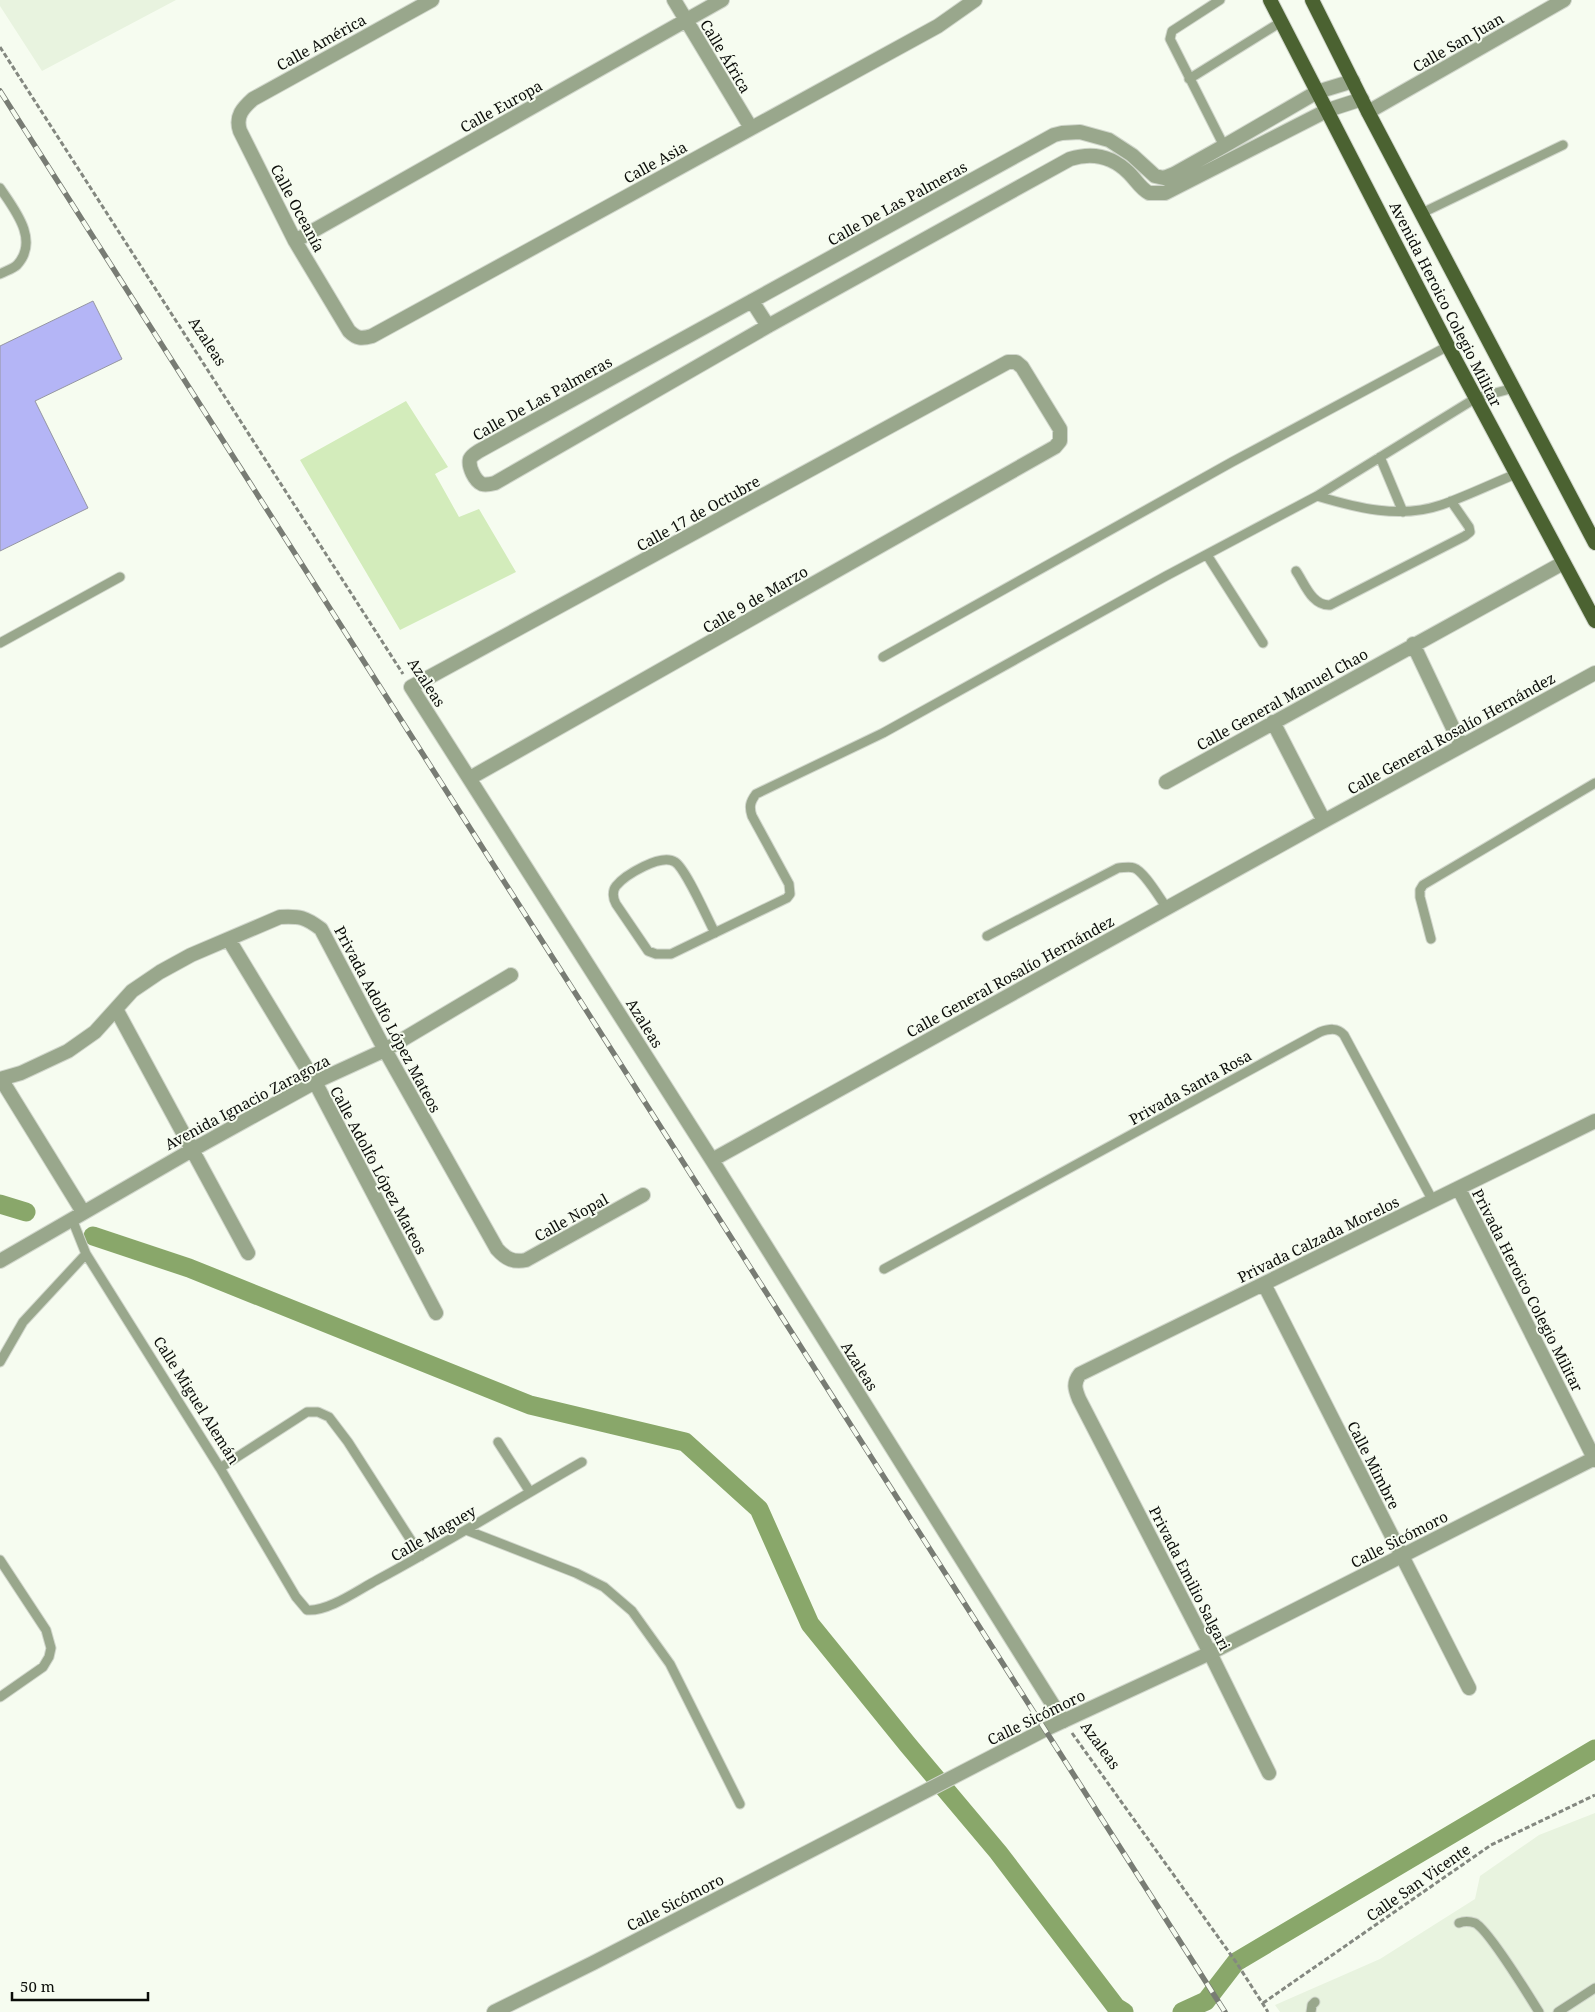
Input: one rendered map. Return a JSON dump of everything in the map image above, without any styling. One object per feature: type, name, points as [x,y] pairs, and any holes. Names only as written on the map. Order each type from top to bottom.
[{"type":"main road","name":"Avenida Heroico Colegio Militar","points":[[1270,0],[1448,346],[1595,621]]},
{"type":"main road","name":"Avenida Heroico Colegio Militar","points":[[1312,0],[1368,112],[1595,543]]},
{"type":"street","name":"Calle América","points":[[253,99],[432,0]]},
{"type":"street","name":"Calle África","points":[[674,0],[751,128]]},
{"type":"street","name":"Calle Europa","points":[[295,241],[722,0]]},
{"type":"street","name":"Calle Asia","points":[[349,331],[362,339],[372,336],[938,26],[975,0]]},
{"type":"street","name":"Calle San Juan","points":[[1368,112],[1564,0]]},
{"type":"street","name":"Calle De Las Palmeras","points":[[1096,155],[1084,155],[1070,159],[768,326],[495,484],[484,484],[479,482],[474,476],[470,460],[479,451],[1054,135],[1080,132],[1109,140],[1132,155],[1150,173],[1160,178],[1174,174],[1317,92],[1353,81]]},
{"type":"street","name":"Calle Oceanía","points":[[253,99],[242,109],[237,123],[295,241],[349,331]]},
{"type":"street","points":[[1093,135],[1096,155],[1109,159],[1127,171],[1145,191],[1154,194],[1166,193],[1328,110],[1362,99]]},
{"type":"street","points":[[752,301],[768,326]]},
{"type":"street","name":"Calle 9 de Marzo","points":[[470,778],[1055,447],[1060,441],[1060,429],[1022,367],[1016,362],[1008,362],[999,367]]},
{"type":"street","name":"Calle 17 de Octubre","points":[[411,687],[999,367]]},
{"type":"street","name":"Calle General Manuel Chao","points":[[1166,782],[1413,644],[1563,563]]},
{"type":"street","points":[[1413,644],[1461,745]]},
{"type":"street","name":"Calle General Rosalío Hernández","points":[[712,1160],[1461,745],[1595,673]]},
{"type":"street","name":"Azaleas","points":[[411,687],[712,1160],[1063,1721]]},
{"type":"street","points":[[1273,722],[1324,821]]},
{"type":"street","name":"Privada Adolfo López Mateos","points":[[0,1079],[21,1074],[68,1051],[95,1032],[132,991],[160,972],[191,955],[280,917],[294,916],[306,918],[321,929],[385,1050],[497,1249],[503,1256],[513,1261]]},
{"type":"street","name":"Calle Adolfo López Mateos","points":[[228,940],[315,1082],[436,1313]]},
{"type":"street","name":"Avenida Ignacio Zaragoza","points":[[0,1261],[192,1150],[315,1082],[385,1050],[511,975]]},
{"type":"street","points":[[116,1009],[248,1253]]},
{"type":"street","name":"Calle Miguel Alemán","points":[[0,1079],[78,1215]]},
{"type":"street","name":"Privada Calzada Morelos","points":[[1079,1399],[1074,1386],[1075,1380],[1080,1374],[1595,1121]]},
{"type":"street","name":"Privada Heroico Colegio Militar","points":[[1459,1189],[1595,1459]]},
{"type":"street","name":"Calle Nopal","points":[[513,1261],[526,1260],[644,1196]]},
{"type":"street","name":"Calle Mimbre","points":[[1264,1284],[1469,1688]]},
{"type":"street","name":"Privada Emilio Salgari","points":[[1079,1399],[1210,1653],[1269,1773]]},
{"type":"street","name":"Calle Sicómoro","points":[[494,2012],[593,1963],[932,1786],[1063,1721],[1210,1653],[1595,1459]]},
{"type":"lane","points":[[1220,0],[1172,31],[1170,35],[1171,44],[1224,146]]},
{"type":"lane","points":[[1189,79],[1280,22]]},
{"type":"lane","points":[[1422,213],[1563,145]]},
{"type":"lane","points":[[0,188],[23,223],[26,240],[21,259],[16,266],[0,274]]},
{"type":"lane","points":[[883,656],[1232,462],[1448,346]]},
{"type":"lane","points":[[715,933],[681,868],[671,860],[657,860],[616,886],[613,898],[616,904],[648,951],[656,954],[671,954],[715,933],[787,898],[790,894],[789,884],[752,816],[750,808],[752,799],[756,794],[884,733],[1317,496],[1476,398],[1514,388]]},
{"type":"lane","points":[[1380,457],[1403,512]]},
{"type":"lane","points":[[1317,496],[1357,508],[1403,512],[1440,506],[1516,474]]},
{"type":"lane","points":[[1296,571],[1316,602],[1330,605],[1466,536],[1470,532],[1469,527],[1451,501]]},
{"type":"lane","points":[[1207,555],[1263,643]]},
{"type":"lane","points":[[0,643],[120,577]]},
{"type":"lane","points":[[1431,939],[1420,897],[1420,890],[1423,885],[1595,783]]},
{"type":"lane","points":[[987,936],[1118,868],[1132,868],[1140,872],[1167,908]]},
{"type":"lane","name":"Privada Santa Rosa","points":[[884,1269],[1328,1029],[1336,1029],[1344,1035],[1433,1201]]},
{"type":"lane","name":"Calle Miguel Alemán","points":[[78,1215],[86,1254],[220,1468],[296,1597]]},
{"type":"lane","points":[[0,1362],[23,1322],[86,1254]]},
{"type":"lane","points":[[220,1468],[307,1412],[318,1412],[329,1417],[348,1442],[421,1556]]},
{"type":"lane","points":[[498,1442],[530,1492]]},
{"type":"lane","name":"Calle Maguey","points":[[296,1597],[307,1610],[324,1608],[421,1556],[582,1462]]},
{"type":"lane","points":[[466,1530],[576,1573],[604,1587],[632,1610],[670,1664],[740,1804]]},
{"type":"lane","points":[[0,1560],[46,1630],[51,1648],[49,1657],[43,1667],[0,1697]]},
{"type":"lane","points":[[1459,1923],[1470,1922],[1480,1927],[1504,1958],[1539,2012]]},
{"type":"lane","points":[[1558,2012],[1595,1988]]},
{"type":"lane","points":[[1311,2012],[1312,2005],[1315,2002]]},
{"type":"path","name":"Azaleas","points":[[0,47],[411,687]]},
{"type":"path","name":"Azaleas","points":[[1063,1721],[1236,1962],[1268,2012]]},
{"type":"path","name":"Calle San Vicente","points":[[1262,2003],[1491,1845],[1595,1795]]},
{"type":"shaded area","points":[[0,0],[176,0],[42,71],[0,6]]},
{"type":"shaded area","points":[[1595,1813],[1595,2012],[1280,2012],[1275,2005],[1380,1959],[1475,1899],[1480,1876],[1539,1835]]},
{"type":"green space","points":[[406,401],[448,467],[435,474],[459,517],[479,509],[516,572],[400,630],[300,460]]},
{"type":"building","points":[[93,301],[122,359],[35,401],[88,508],[0,551],[0,346]]},
{"type":"waterway","points":[[0,1204],[26,1212]]},
{"type":"waterway","points":[[93,1236],[189,1268],[530,1405],[685,1442],[759,1509],[810,1624],[998,1852],[1116,2007],[1124,2012]]},
{"type":"waterway","points":[[1182,2012],[1206,2001],[1236,1962],[1595,1749]]},
{"type":"railway","points":[[0,91],[1225,2012]]}]
